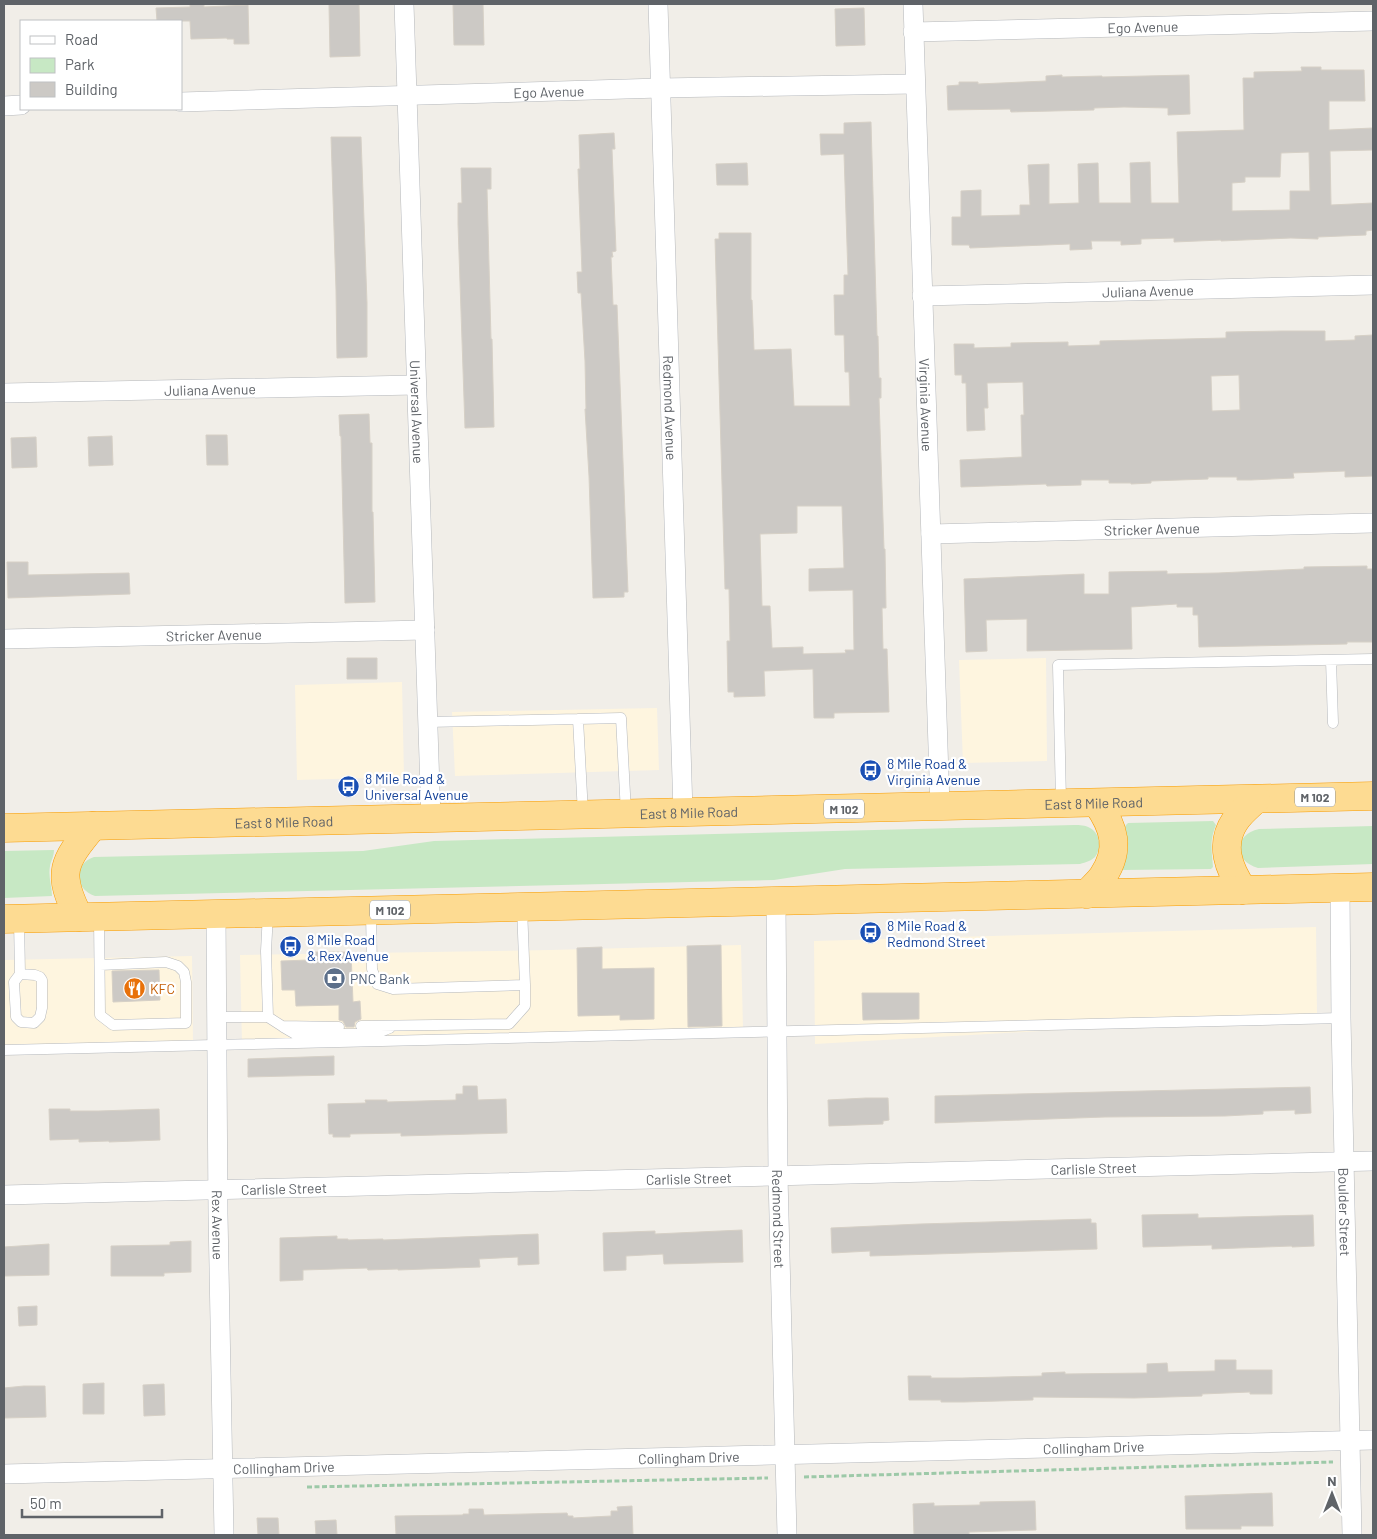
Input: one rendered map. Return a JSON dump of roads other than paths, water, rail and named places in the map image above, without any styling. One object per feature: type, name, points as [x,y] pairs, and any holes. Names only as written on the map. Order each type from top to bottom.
[{"type":"highway","name":"East 8 Mile Road","points":[[4,828],[1373,796]]},
{"type":"highway","points":[[1243,890],[1230,866],[1226,844],[1228,834],[1235,821],[1256,799]]},
{"type":"highway","points":[[1087,894],[1103,877],[1113,855],[1114,846],[1111,828],[1097,803]]},
{"type":"highway","points":[[89,917],[68,892],[65,873],[72,852],[93,826]]},
{"type":"highway","name":"M 102","points":[[11,919],[1373,887]]},
{"type":"street","name":"Universal Avenue","points":[[404,4],[431,819]]},
{"type":"street","name":"Redmond Avenue","points":[[658,4],[683,812]]},
{"type":"street","name":"Virginia Avenue","points":[[912,4],[940,806]]},
{"type":"street","name":"Ego Avenue","points":[[913,32],[1373,21]]},
{"type":"street","name":"Ego Avenue","points":[[182,102],[660,88],[915,84]]},
{"type":"street","points":[[4,106],[20,106]]},
{"type":"street","name":"Juliana Avenue","points":[[922,296],[1373,284]]},
{"type":"street","name":"Juliana Avenue","points":[[4,393],[416,384]]},
{"type":"street","name":"Stricker Avenue","points":[[931,534],[1373,523]]},
{"type":"street","name":"Stricker Avenue","points":[[4,640],[425,630]]},
{"type":"street","name":"Boulder Street","points":[[1340,888],[1352,1535]]},
{"type":"street","name":"Redmond Street","points":[[776,901],[778,1176],[787,1535]]},
{"type":"street","name":"Rex Avenue","points":[[216,914],[216,1045],[224,1535]]},
{"type":"street","name":"Carlisle Street","points":[[4,1195],[1373,1161]]},
{"type":"street","name":"Collingham Drive","points":[[4,1474],[1373,1440]]},
{"type":"lane","points":[[1061,804],[1058,665],[1373,659]]},
{"type":"lane","points":[[1331,660],[1333,723]]},
{"type":"lane","points":[[427,722],[621,718],[626,814]]},
{"type":"lane","points":[[578,719],[583,815]]},
{"type":"lane","points":[[361,1026],[509,1024],[525,1006],[522,907]]},
{"type":"lane","points":[[371,911],[372,968],[377,984],[393,989],[525,985]]},
{"type":"lane","points":[[268,913],[266,951],[268,1017]]},
{"type":"lane","points":[[89,917],[100,964],[100,1015],[113,1025],[186,1023],[186,982],[184,972],[178,966],[166,962],[100,964]]},
{"type":"lane","points":[[11,919],[20,974],[14,982],[16,1017],[21,1022],[34,1023],[40,1017],[42,1008],[42,980],[35,975],[20,974]]},
{"type":"lane","points":[[216,1017],[268,1017],[295,1034],[375,1034],[395,1026]]},
{"type":"lane","points":[[4,1050],[1341,1018]]},
{"type":"lane","points":[[282,1026],[339,1027]]},
{"type":"place","name":"8 Mile Road & Virginia Avenue","points":[[871,771]]},
{"type":"place","name":"8 Mile Road & Universal Avenue","points":[[349,786]]},
{"type":"place","name":"8 Mile Road & Redmond Street","points":[[871,933]]},
{"type":"place","name":"8 Mile Road & Rex Avenue","points":[[291,947]]},
{"type":"place","name":"PNC Bank","points":[[334,978]]},
{"type":"place","name":"KFC","points":[[134,988]]}]
